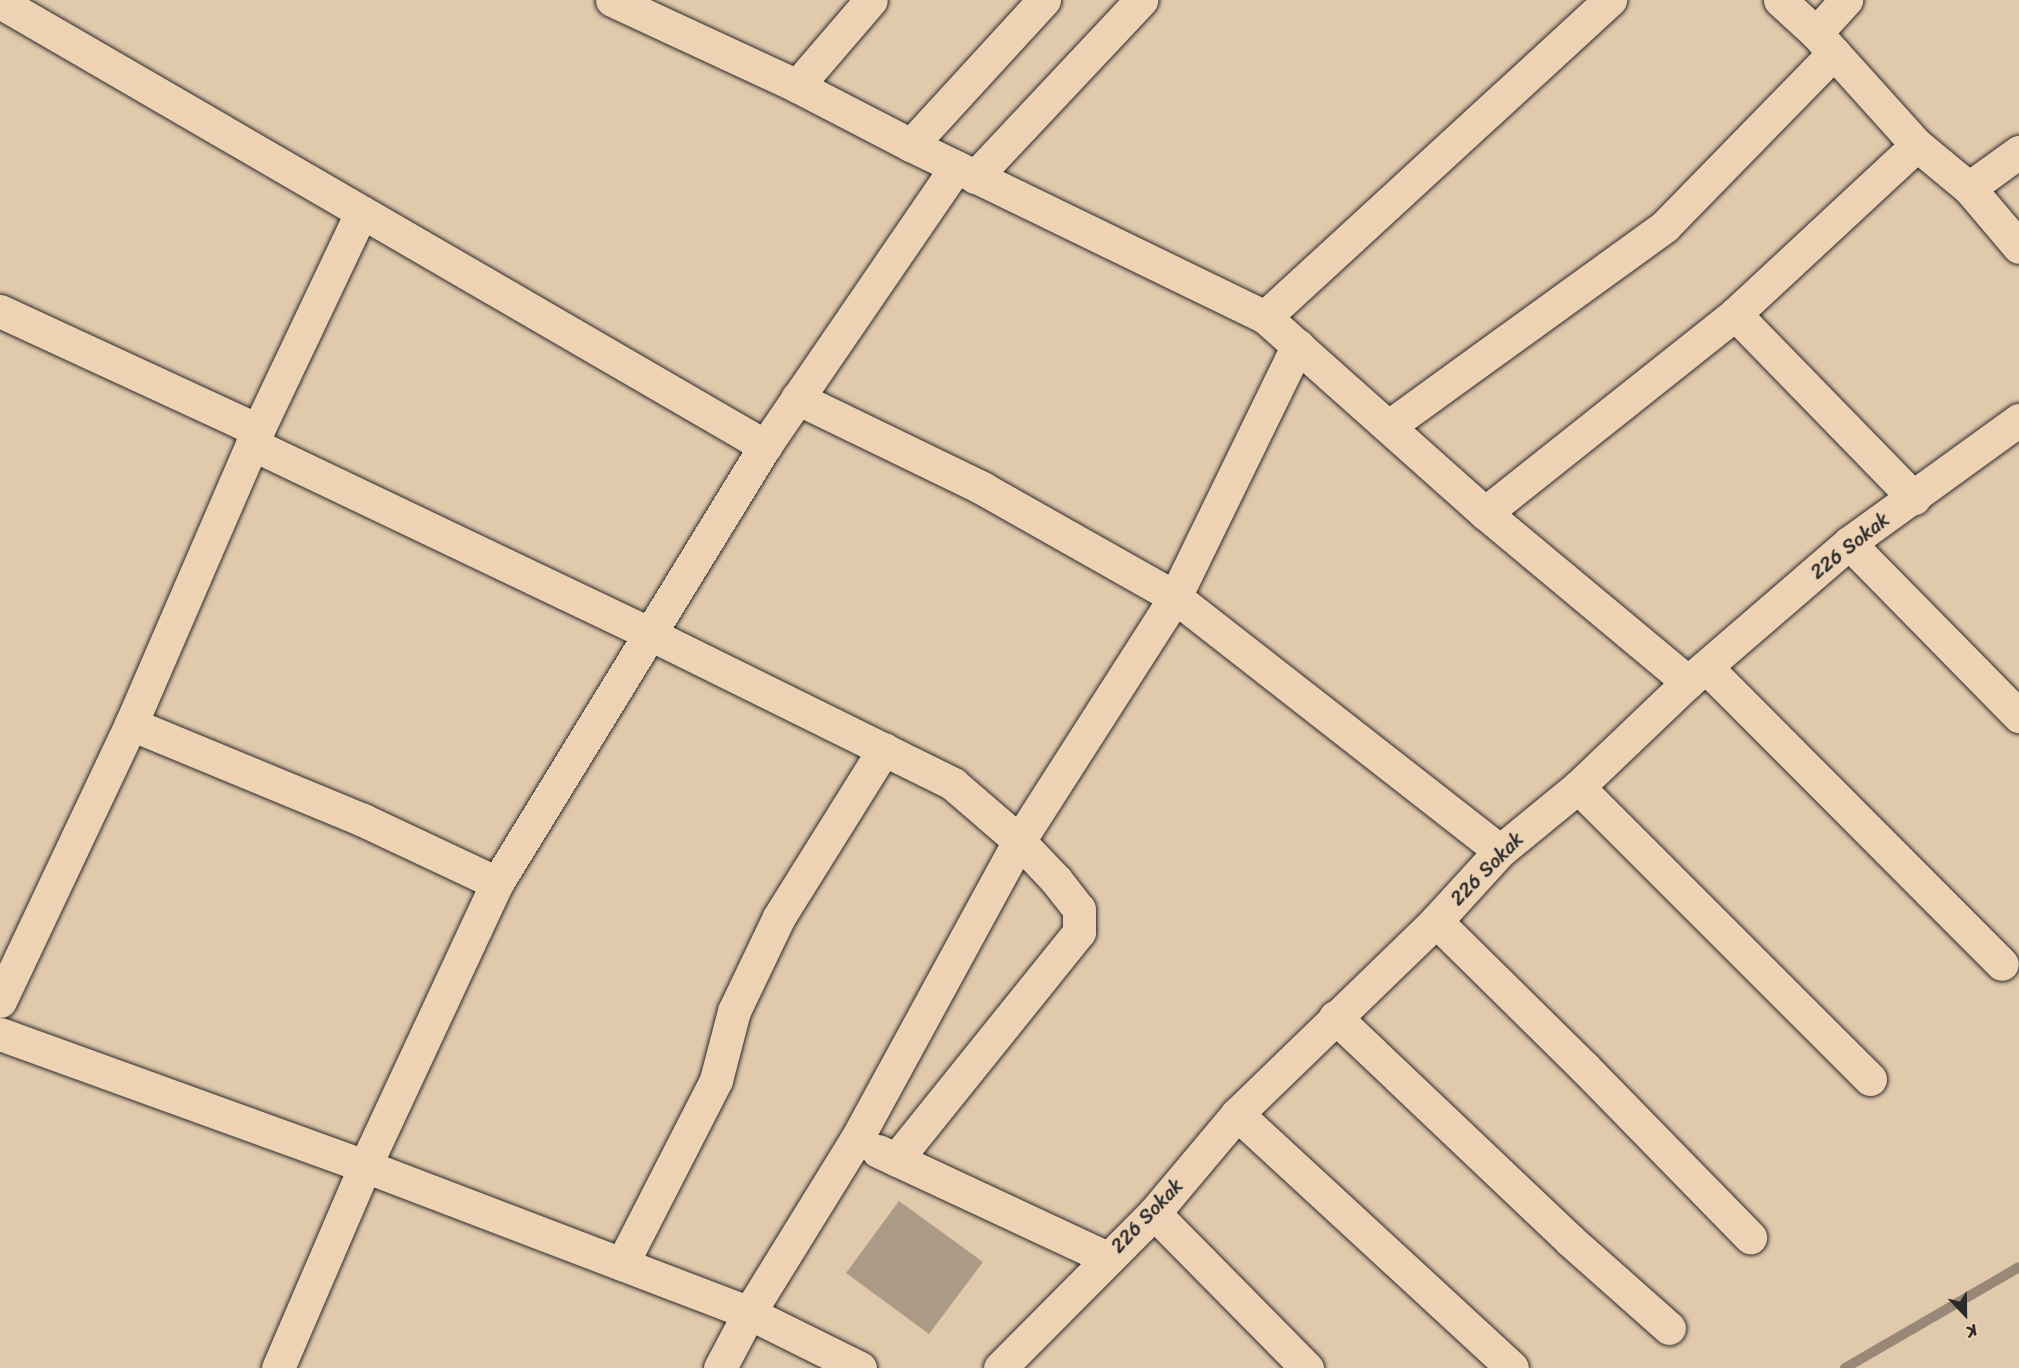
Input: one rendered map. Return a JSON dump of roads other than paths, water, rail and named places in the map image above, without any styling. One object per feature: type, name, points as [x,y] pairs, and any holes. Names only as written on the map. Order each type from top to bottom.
[{"type":"street","points":[[612,0],[797,86],[911,145],[1265,316],[1485,513],[1697,674],[2002,964]]},
{"type":"street","points":[[797,86],[871,0]]},
{"type":"street","points":[[911,145],[1044,0]]},
{"type":"street","points":[[278,1368],[365,1166],[497,883],[765,446],[797,398],[966,172],[1141,0]]},
{"type":"street","points":[[1265,316],[1610,0]]},
{"type":"street","points":[[1780,0],[1825,43],[1917,145],[1969,188],[2019,247]]},
{"type":"street","points":[[1389,426],[1665,226],[1825,43],[1846,0]]},
{"type":"street","points":[[0,2],[765,446]]},
{"type":"street","points":[[1485,513],[1735,314],[1917,145]]},
{"type":"street","points":[[1969,188],[2019,153]]},
{"type":"street","points":[[0,1001],[131,724],[255,437],[361,213]]},
{"type":"street","points":[[0,311],[953,784],[1019,841],[1079,909],[1079,932],[897,1160]]},
{"type":"street","points":[[1735,314],[1914,498]]},
{"type":"street","points":[[720,1368],[749,1313],[856,1140],[1019,841],[1175,597],[1298,345]]},
{"type":"street","points":[[797,398],[982,488],[1175,597],[1500,851]]},
{"type":"street","name":"226 Sokak","points":[[1004,1367],[1107,1257],[1154,1213],[1237,1114],[1436,921],[1500,851],[1578,787],[1697,674],[1849,543],[2018,422]]},
{"type":"street","points":[[1849,543],[2019,716]]},
{"type":"street","points":[[131,724],[363,820],[497,883]]},
{"type":"street","points":[[622,1264],[716,1080],[734,1011],[780,917],[884,749]]},
{"type":"street","points":[[1578,787],[1870,1079]]},
{"type":"street","points":[[1436,921],[1584,1067],[1750,1237]]},
{"type":"street","points":[[1335,1017],[1571,1241],[1669,1328]]},
{"type":"street","points":[[0,1034],[365,1166],[749,1313],[861,1368]]},
{"type":"street","points":[[1237,1114],[1512,1368]]},
{"type":"street","points":[[856,1140],[1107,1257]]},
{"type":"street","points":[[1154,1213],[1307,1368]]},
{"type":"waterway","points":[[1845,1368],[2019,1267]]}]
